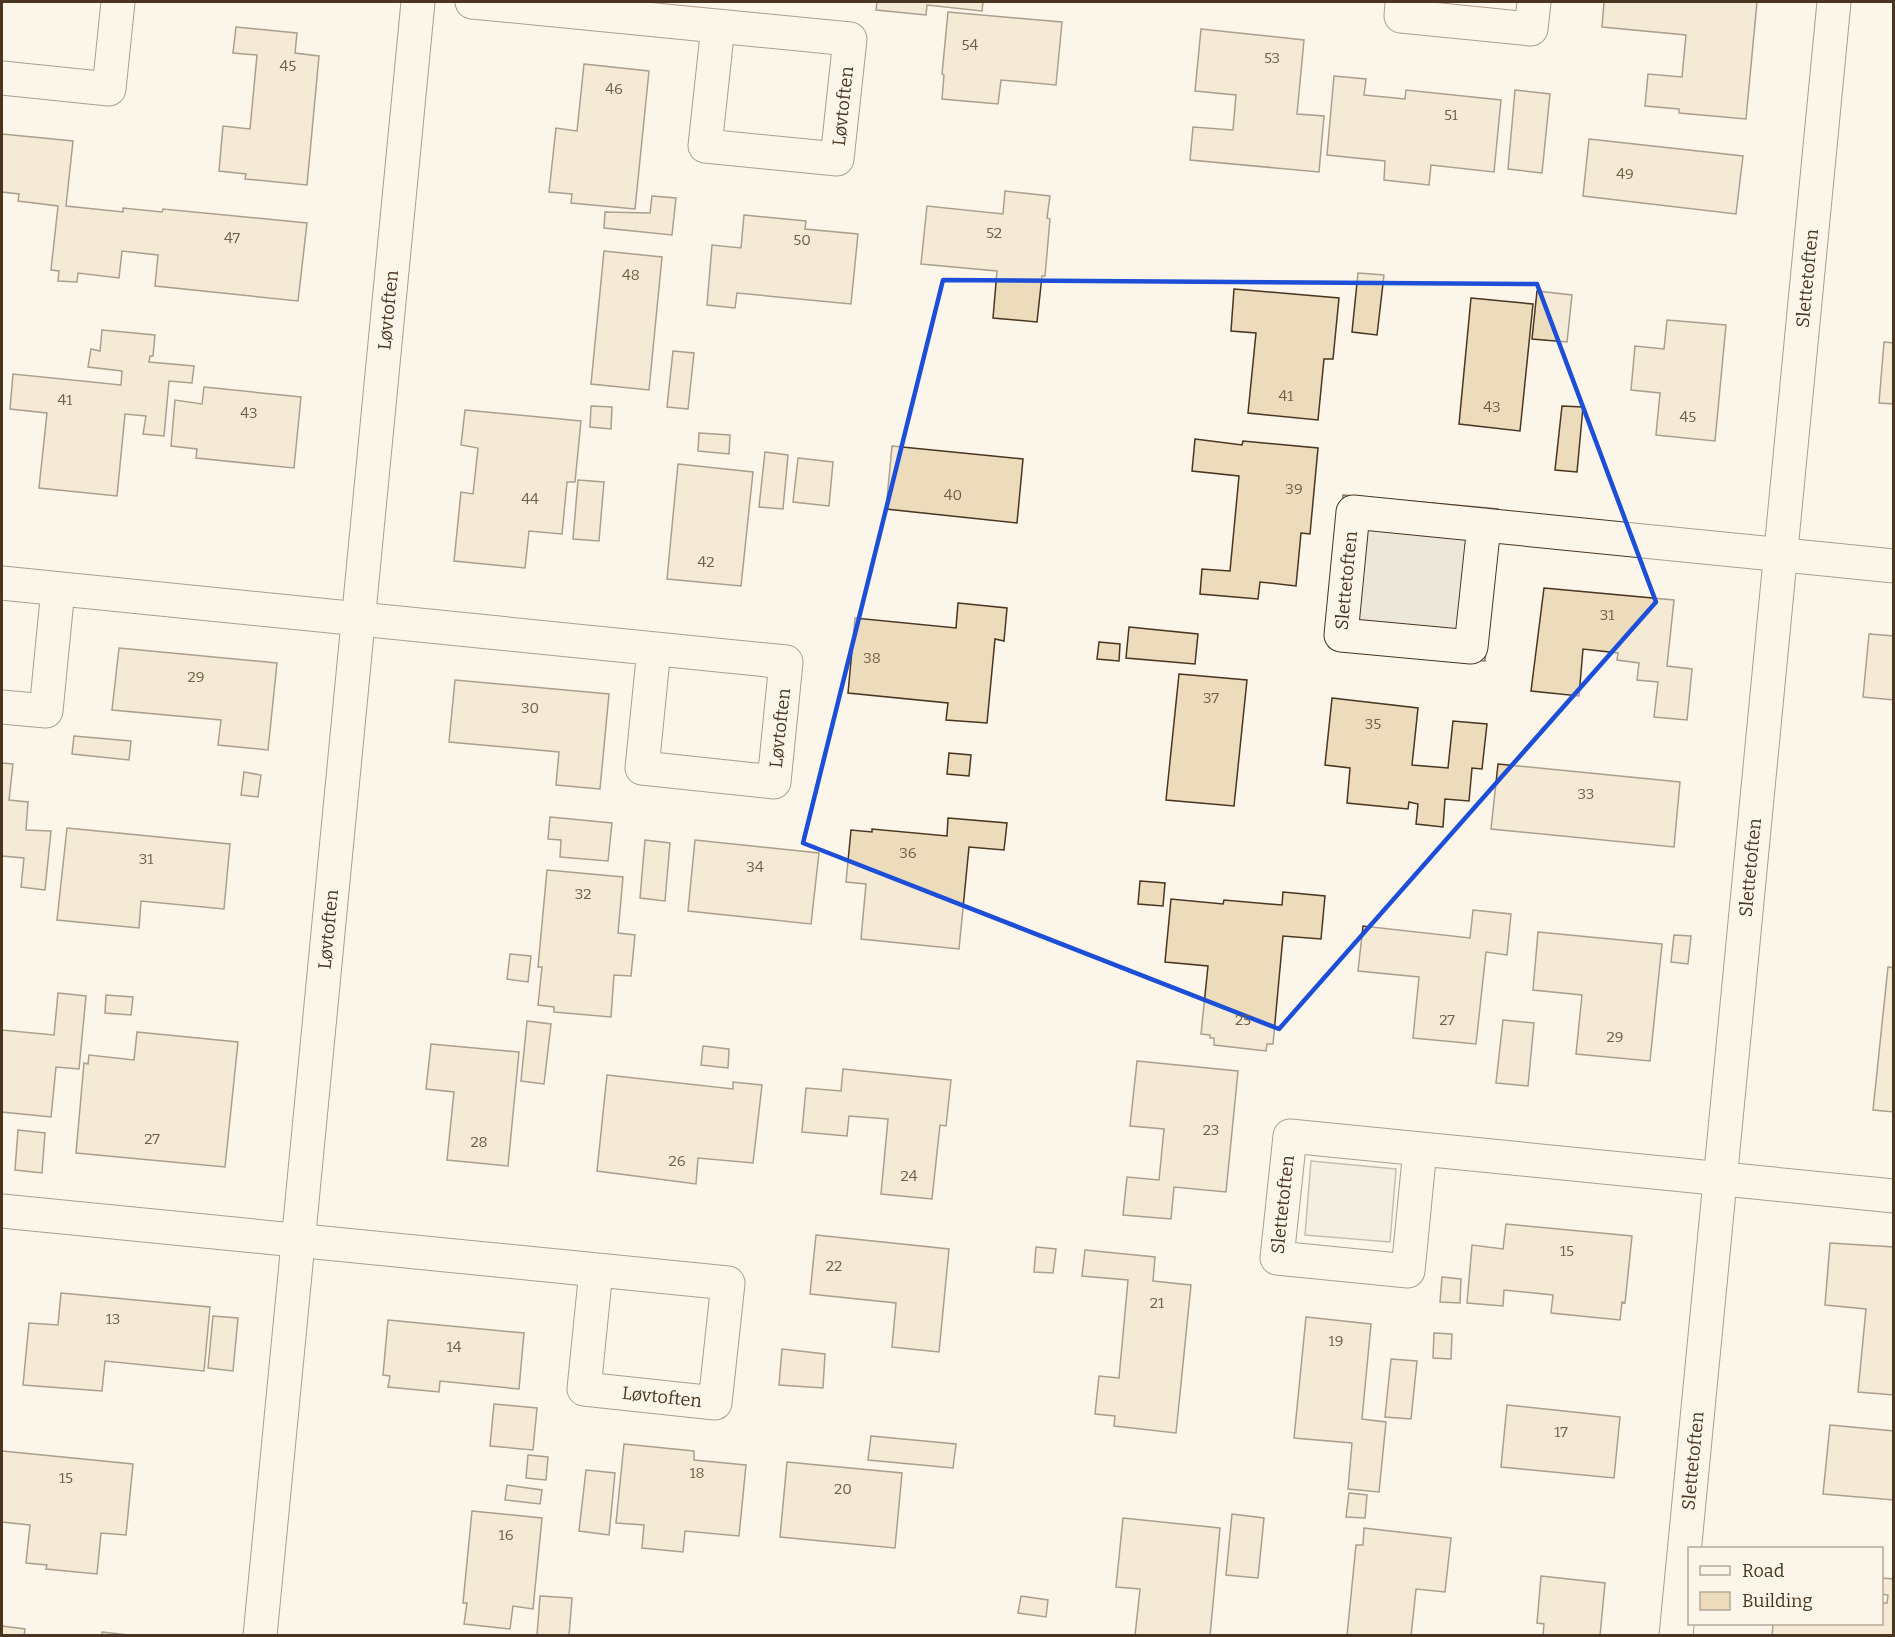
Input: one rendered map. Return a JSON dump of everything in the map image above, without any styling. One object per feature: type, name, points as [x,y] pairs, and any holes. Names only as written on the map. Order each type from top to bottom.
[{"type":"street","points":[[2,78],[109,89],[118,2]]},
{"type":"street","name":"Løvtoften","points":[[260,1635],[418,2]]},
{"type":"street","name":"Løvtoften","points":[[472,2],[718,26],[850,39],[837,159],[705,146],[718,26]]},
{"type":"street","points":[[1402,2],[1401,16],[1531,29],[1534,2]]},
{"type":"street","name":"Slettetoften","points":[[1676,1635],[1834,2]]},
{"type":"street","name":"Slettetoften","points":[[1484,525],[1472,647],[1341,635],[1353,512],[1484,525],[1781,555],[1893,566]]},
{"type":"street","name":"Løvtoften","points":[[2,583],[786,662],[774,782],[642,768],[654,649]]},
{"type":"street","points":[[2,707],[46,711],[58,589]]},
{"type":"street","name":"Slettetoften","points":[[1420,1149],[1408,1271],[1277,1258],[1290,1136],[1893,1196]]},
{"type":"street","name":"Løvtoften","points":[[2,1211],[728,1283],[716,1403],[584,1389],[596,1270]]},
{"type":"highlighted area","points":[[943,280],[1537,284],[1656,602],[1279,1029],[803,843]]},
{"type":"shaded area","points":[[1343,495],[1498,509],[1485,661],[1329,647]]},
{"type":"shaded area","points":[[1311,1161],[1396,1169],[1390,1242],[1305,1235]]},
{"type":"building","points":[[877,2],[983,2],[982,11],[927,5],[926,15],[876,10]]},
{"type":"building","points":[[1604,2],[1757,2],[1746,119],[1679,113],[1679,109],[1645,106],[1648,74],[1682,77],[1686,35],[1602,27]]},
{"type":"building","points":[[948,12],[1062,22],[1056,85],[1001,80],[998,104],[942,99]]},
{"type":"building","points":[[236,27],[297,33],[295,53],[319,56],[307,185],[245,179],[246,174],[219,171],[223,126],[250,129],[257,55],[233,53]]},
{"type":"building","points":[[1201,29],[1304,40],[1297,114],[1324,116],[1319,172],[1190,160],[1193,127],[1233,130],[1236,95],[1195,91]]},
{"type":"building","points":[[584,64],[649,71],[635,209],[571,203],[572,194],[549,192],[556,128],[577,131]]},
{"type":"building","points":[[1334,76],[1366,79],[1364,95],[1405,99],[1406,90],[1501,100],[1494,172],[1431,165],[1429,185],[1384,180],[1385,161],[1327,155]]},
{"type":"building","points":[[1515,90],[1550,94],[1542,173],[1508,169]]},
{"type":"building","points":[[2,134],[73,141],[66,206],[123,212],[123,208],[162,212],[163,209],[307,223],[298,301],[155,286],[158,255],[122,251],[119,278],[78,273],[77,282],[58,281],[59,271],[51,270],[58,206],[18,201],[19,194],[2,192]]},
{"type":"building","points":[[1589,139],[1743,156],[1736,214],[1583,196]]},
{"type":"building","points":[[1005,191],[1050,196],[1045,276],[1042,276],[1037,322],[993,318],[997,271],[921,264],[927,206],[1003,214]]},
{"type":"building","points":[[652,196],[676,198],[672,235],[604,228],[605,212],[650,213]]},
{"type":"building","points":[[744,215],[806,221],[805,229],[858,234],[851,304],[737,293],[735,308],[707,305],[712,245],[741,248]]},
{"type":"building","points":[[604,251],[662,257],[649,390],[591,384]]},
{"type":"building","points":[[1358,273],[1384,275],[1377,335],[1352,332]]},
{"type":"building","points":[[1234,289],[1339,298],[1333,359],[1324,359],[1318,420],[1248,413],[1256,333],[1231,331]]},
{"type":"building","points":[[1537,291],[1572,295],[1567,342],[1532,339]]},
{"type":"building","points":[[1471,298],[1533,304],[1520,431],[1459,424]]},
{"type":"building","points":[[1667,320],[1726,325],[1715,441],[1656,435],[1660,393],[1631,390],[1635,346],[1664,349]]},
{"type":"building","points":[[102,330],[155,335],[153,356],[150,356],[149,362],[194,366],[192,383],[169,381],[164,436],[143,434],[146,416],[125,414],[117,496],[39,488],[47,413],[10,409],[13,374],[121,385],[122,371],[88,367],[91,349],[100,351]]},
{"type":"building","points":[[1884,342],[1894,343],[1894,404],[1879,403]]},
{"type":"building","points":[[673,351],[694,353],[688,409],[667,407]]},
{"type":"building","points":[[204,387],[301,397],[294,468],[196,458],[197,449],[171,446],[175,400],[202,404]]},
{"type":"building","points":[[591,406],[612,407],[611,429],[590,427]]},
{"type":"building","points":[[1562,406],[1583,407],[1577,472],[1555,470]]},
{"type":"building","points":[[465,410],[581,421],[575,482],[567,482],[562,534],[529,531],[525,568],[454,561],[461,492],[473,494],[478,448],[461,445]]},
{"type":"building","points":[[699,433],[730,435],[729,454],[698,451]]},
{"type":"building","points":[[1195,439],[1242,445],[1243,441],[1318,448],[1310,534],[1301,533],[1296,586],[1260,582],[1258,599],[1200,594],[1202,569],[1230,571],[1239,476],[1192,471]]},
{"type":"building","points":[[892,446],[1023,459],[1017,523],[886,509]]},
{"type":"building","points":[[765,452],[788,455],[783,509],[759,507]]},
{"type":"building","points":[[798,458],[833,462],[829,506],[793,502]]},
{"type":"building","points":[[678,464],[753,472],[741,586],[667,579]]},
{"type":"building","points":[[578,480],[604,482],[599,541],[573,539]]},
{"type":"building","points":[[1544,588],[1674,600],[1667,666],[1692,669],[1687,720],[1654,717],[1658,682],[1637,680],[1639,663],[1617,660],[1618,653],[1583,649],[1579,696],[1531,691]]},
{"type":"building","points":[[958,603],[1007,608],[1004,641],[995,639],[987,723],[946,720],[948,703],[848,693],[855,618],[956,628]]},
{"type":"building","points":[[1129,627],[1198,634],[1195,664],[1126,658]]},
{"type":"building","points":[[1869,634],[1894,636],[1894,700],[1863,697]]},
{"type":"building","points":[[1099,642],[1120,644],[1119,661],[1097,659]]},
{"type":"building","points":[[119,648],[277,663],[268,750],[218,745],[221,720],[112,710]]},
{"type":"building","points":[[1179,674],[1247,680],[1234,806],[1166,800]]},
{"type":"building","points":[[455,680],[609,694],[600,789],[556,785],[559,752],[449,742]]},
{"type":"building","points":[[1332,698],[1418,708],[1412,765],[1448,768],[1453,721],[1487,724],[1482,769],[1472,768],[1469,801],[1445,799],[1443,827],[1416,824],[1418,804],[1409,802],[1408,809],[1347,803],[1350,768],[1325,765]]},
{"type":"building","points":[[74,736],[131,741],[129,760],[72,754]]},
{"type":"building","points":[[949,753],[971,755],[969,776],[947,774]]},
{"type":"building","points":[[2,763],[13,764],[9,800],[28,802],[26,830],[51,831],[45,890],[21,887],[24,858],[2,856]]},
{"type":"building","points":[[1498,764],[1680,782],[1674,847],[1491,829]]},
{"type":"building","points":[[244,772],[261,775],[258,797],[241,795]]},
{"type":"building","points":[[550,817],[612,823],[608,861],[560,857],[561,840],[548,839]]},
{"type":"building","points":[[948,818],[1007,823],[1004,850],[969,847],[959,949],[861,939],[866,884],[846,882],[851,830],[872,832],[872,829],[947,836]]},
{"type":"building","points":[[67,828],[230,844],[224,909],[141,901],[139,928],[57,920]]},
{"type":"building","points":[[645,840],[670,843],[665,901],[640,898]]},
{"type":"building","points":[[695,840],[819,853],[811,924],[688,911]]},
{"type":"building","points":[[547,870],[623,877],[618,933],[635,935],[631,976],[614,975],[611,1017],[554,1012],[554,1007],[538,1005],[542,967],[538,967]]},
{"type":"building","points":[[1140,881],[1165,883],[1163,906],[1138,904]]},
{"type":"building","points":[[1283,892],[1325,896],[1321,939],[1283,936],[1273,1044],[1267,1044],[1266,1051],[1214,1045],[1214,1038],[1201,1034],[1208,966],[1165,962],[1171,899],[1223,904],[1224,900],[1282,905]]},
{"type":"building","points":[[1473,910],[1511,914],[1507,955],[1486,952],[1476,1044],[1413,1038],[1419,977],[1358,971],[1363,926],[1470,938]]},
{"type":"building","points":[[1538,932],[1662,944],[1650,1061],[1576,1054],[1582,995],[1533,990]]},
{"type":"building","points":[[1674,935],[1691,936],[1688,964],[1671,962]]},
{"type":"building","points":[[510,954],[531,956],[528,982],[507,979]]},
{"type":"building","points":[[1888,967],[1894,968],[1894,1112],[1873,1110]]},
{"type":"building","points":[[58,993],[86,996],[79,1069],[56,1067],[51,1117],[2,1112],[2,1030],[54,1035]]},
{"type":"building","points":[[106,995],[133,997],[131,1015],[105,1013]]},
{"type":"building","points":[[1503,1020],[1534,1023],[1528,1086],[1496,1083]]},
{"type":"building","points":[[527,1021],[551,1024],[544,1084],[521,1081]]},
{"type":"building","points":[[137,1032],[238,1042],[225,1167],[76,1153],[84,1063],[88,1064],[89,1055],[134,1060]]},
{"type":"building","points":[[431,1044],[519,1052],[508,1166],[447,1160],[454,1092],[426,1089]]},
{"type":"building","points":[[703,1046],[729,1049],[728,1068],[701,1065]]},
{"type":"building","points":[[1137,1061],[1238,1071],[1226,1192],[1174,1187],[1171,1219],[1123,1215],[1127,1177],[1159,1180],[1164,1129],[1130,1126]]},
{"type":"building","points":[[843,1069],[951,1080],[946,1126],[940,1125],[932,1199],[881,1194],[888,1119],[849,1116],[847,1136],[802,1132],[806,1088],[841,1091]]},
{"type":"building","points":[[607,1075],[733,1089],[733,1082],[762,1085],[753,1163],[698,1158],[696,1184],[597,1171]]},
{"type":"building","points":[[18,1130],[45,1133],[42,1173],[15,1170]]},
{"type":"building","points":[[1506,1224],[1632,1236],[1625,1303],[1622,1302],[1620,1320],[1551,1313],[1553,1295],[1504,1290],[1503,1306],[1467,1303],[1472,1245],[1503,1249]]},
{"type":"building","points":[[816,1235],[949,1249],[939,1352],[892,1347],[896,1303],[810,1294]]},
{"type":"building","points":[[1830,1243],[1894,1247],[1894,1395],[1858,1392],[1866,1309],[1825,1305]]},
{"type":"building","points":[[1036,1247],[1056,1249],[1053,1273],[1034,1272]]},
{"type":"building","points":[[1085,1250],[1155,1257],[1153,1281],[1191,1285],[1176,1433],[1114,1426],[1115,1416],[1095,1414],[1099,1376],[1119,1378],[1128,1280],[1082,1276]]},
{"type":"building","points":[[1442,1277],[1461,1279],[1460,1303],[1440,1302]]},
{"type":"building","points":[[61,1293],[210,1307],[204,1371],[105,1361],[102,1391],[23,1385],[29,1323],[58,1325]]},
{"type":"building","points":[[213,1316],[238,1318],[233,1371],[208,1368]]},
{"type":"building","points":[[1306,1317],[1371,1324],[1362,1419],[1386,1422],[1379,1492],[1348,1489],[1352,1443],[1294,1438]]},
{"type":"building","points":[[388,1320],[524,1333],[519,1389],[440,1381],[439,1392],[388,1387],[390,1376],[383,1375]]},
{"type":"building","points":[[1434,1333],[1452,1334],[1451,1359],[1433,1358]]},
{"type":"building","points":[[782,1349],[825,1354],[823,1388],[779,1385]]},
{"type":"building","points":[[1391,1359],[1417,1361],[1411,1419],[1385,1417]]},
{"type":"building","points":[[494,1404],[537,1408],[533,1450],[490,1446]]},
{"type":"building","points":[[1507,1405],[1620,1417],[1614,1478],[1501,1467]]},
{"type":"building","points":[[1830,1425],[1894,1431],[1894,1500],[1823,1494]]},
{"type":"building","points":[[871,1436],[956,1444],[953,1468],[868,1460]]},
{"type":"building","points":[[624,1444],[694,1451],[694,1460],[746,1465],[739,1536],[685,1531],[683,1552],[642,1548],[644,1525],[616,1523]]},
{"type":"building","points":[[2,1451],[133,1464],[126,1535],[101,1533],[97,1574],[46,1569],[47,1565],[26,1563],[30,1525],[2,1522]]},
{"type":"building","points":[[528,1455],[548,1457],[546,1480],[526,1478]]},
{"type":"building","points":[[787,1462],[902,1473],[895,1548],[780,1537]]},
{"type":"building","points":[[586,1470],[615,1473],[609,1535],[579,1531]]},
{"type":"building","points":[[507,1485],[542,1490],[540,1504],[505,1500]]},
{"type":"building","points":[[1349,1493],[1367,1495],[1365,1518],[1346,1517]]},
{"type":"building","points":[[472,1511],[542,1518],[533,1609],[513,1606],[510,1629],[464,1624],[467,1603],[463,1603]]},
{"type":"building","points":[[1232,1514],[1264,1518],[1258,1578],[1226,1575]]},
{"type":"building","points":[[1123,1518],[1220,1528],[1210,1636],[1135,1636],[1140,1589],[1116,1587]]},
{"type":"building","points":[[1364,1528],[1451,1538],[1445,1592],[1416,1589],[1411,1636],[1347,1636],[1356,1545],[1363,1545]]},
{"type":"building","points":[[1541,1576],[1605,1583],[1600,1636],[1543,1636],[1544,1624],[1537,1623]]},
{"type":"building","points":[[1883,1578],[1894,1579],[1894,1636],[1772,1636],[1773,1625],[1883,1625],[1883,1603],[1887,1603],[1888,1595],[1883,1594]]},
{"type":"building","points":[[540,1596],[572,1598],[569,1636],[537,1636]]},
{"type":"building","points":[[1021,1596],[1048,1600],[1046,1617],[1018,1613]]},
{"type":"building","points":[[2,1626],[25,1629],[24,1636],[2,1636]]},
{"type":"building","points":[[102,1632],[138,1636],[102,1636]]}]
